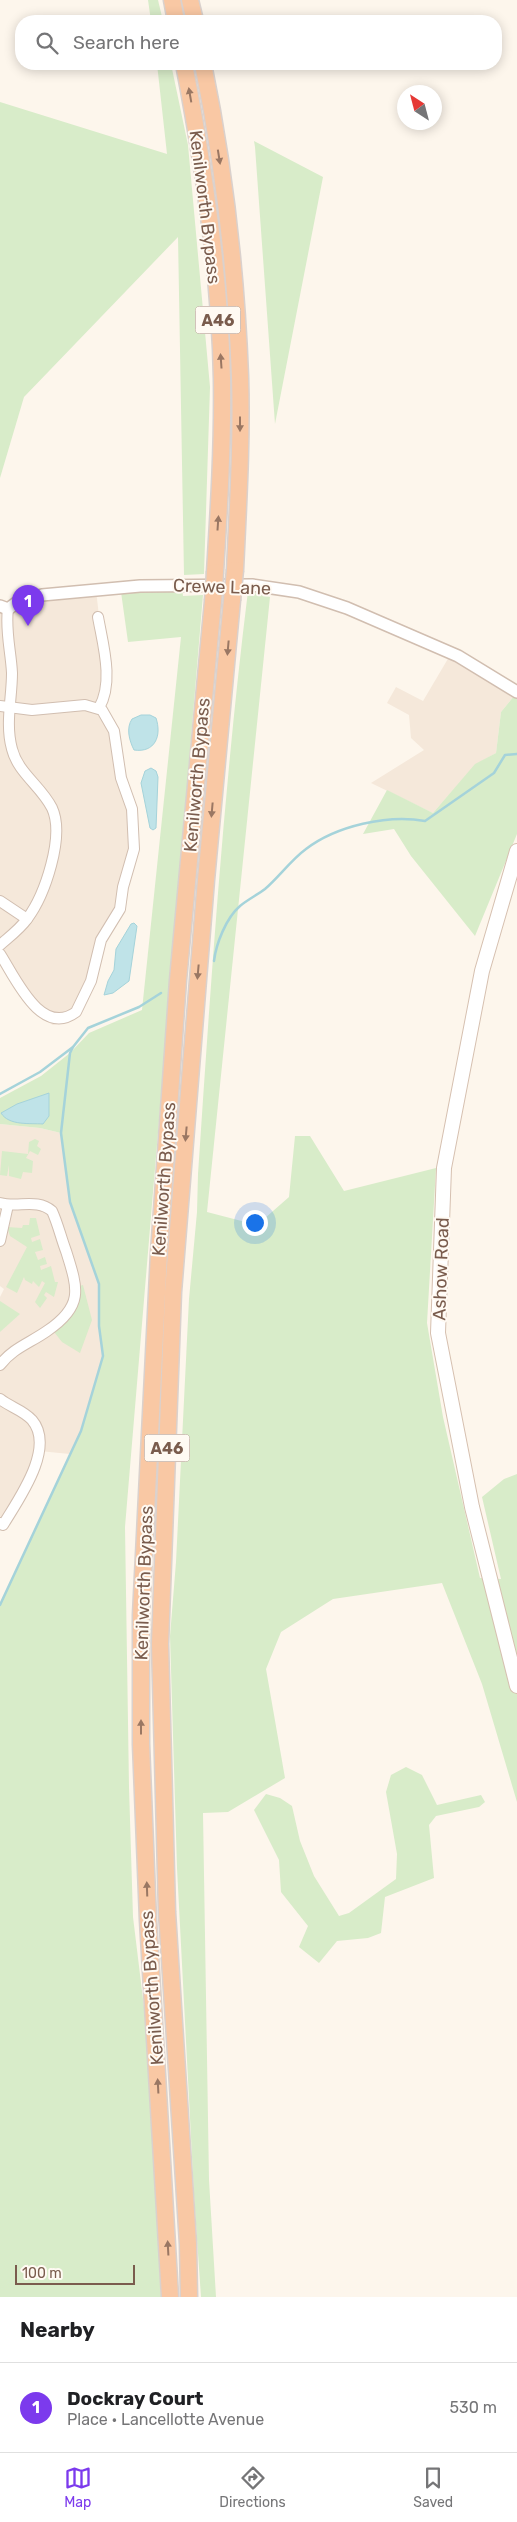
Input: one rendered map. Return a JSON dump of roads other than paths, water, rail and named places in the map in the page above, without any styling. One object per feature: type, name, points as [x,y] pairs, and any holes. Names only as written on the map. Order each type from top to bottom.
[{"type":"highway","points":[[172,0],[175,15]]},
{"type":"highway","points":[[190,0],[194,15]]},
{"type":"highway","name":"Kenilworth Bypass","points":[[170,2297],[148,1920],[141,1744],[142,1615],[160,1243],[178,980],[213,601],[221,484],[222,378],[204,175],[186,70]]},
{"type":"highway","name":"Kenilworth Bypass","points":[[189,2297],[188,2244],[167,1912],[160,1644],[173,1292],[205,890],[232,600],[240,466],[240,377],[235,283],[222,175],[204,70]]},
{"type":"main road","name":"Ashow Road","points":[[517,851],[482,971],[444,1168],[438,1333],[472,1507],[517,1686]]},
{"type":"street","name":"Crewe Lane","points":[[4,607],[42,595],[140,586],[252,585],[300,592],[348,608],[458,656],[517,692]]},
{"type":"street","points":[[0,945],[27,919],[40,898],[50,867],[56,826],[51,808],[24,773],[12,749],[4,706],[12,675],[4,607]]},
{"type":"street","points":[[98,617],[106,677],[105,694],[99,708]]},
{"type":"street","points":[[0,954],[29,999],[41,1012],[49,1017],[60,1018],[71,1015],[79,1008],[91,981],[101,940],[120,909],[121,894],[134,849],[132,809],[121,778],[114,731],[106,715],[99,708],[85,705],[32,710],[4,706]]},
{"type":"street","points":[[0,900],[27,919]]},
{"type":"street","points":[[0,1241],[4,1204],[40,1204],[52,1211],[76,1287],[73,1304],[61,1319],[45,1332],[18,1347],[0,1364]]},
{"type":"street","points":[[0,1399],[34,1422],[40,1432],[40,1445],[27,1484],[2,1524]]},
{"type":"water","points":[[141,715],[150,715],[156,718],[158,725],[157,737],[152,746],[147,749],[134,750],[129,726],[132,719]]},
{"type":"water","points":[[151,768],[156,771],[158,777],[156,828],[153,830],[150,828],[141,783],[145,771]]},
{"type":"water","points":[[134,923],[137,926],[129,981],[113,993],[104,995],[114,970],[116,949],[131,924]]},
{"type":"water","points":[[49,1093],[49,1116],[43,1124],[14,1122],[1,1113],[17,1104]]},
{"type":"waterway","points":[[214,961],[217,947],[230,917],[243,904],[265,889],[306,849],[332,834],[363,824],[395,819],[425,821],[494,773],[505,755],[517,754]]},
{"type":"waterway","points":[[0,1094],[40,1072],[73,1047],[88,1028],[139,1007],[161,993]]},
{"type":"waterway","points":[[0,1605],[81,1431],[103,1356],[99,1326],[99,1284],[70,1202],[61,1133],[70,1053],[73,1047]]},
{"type":"place","name":"Dockray Court","points":[[28,626]]}]
